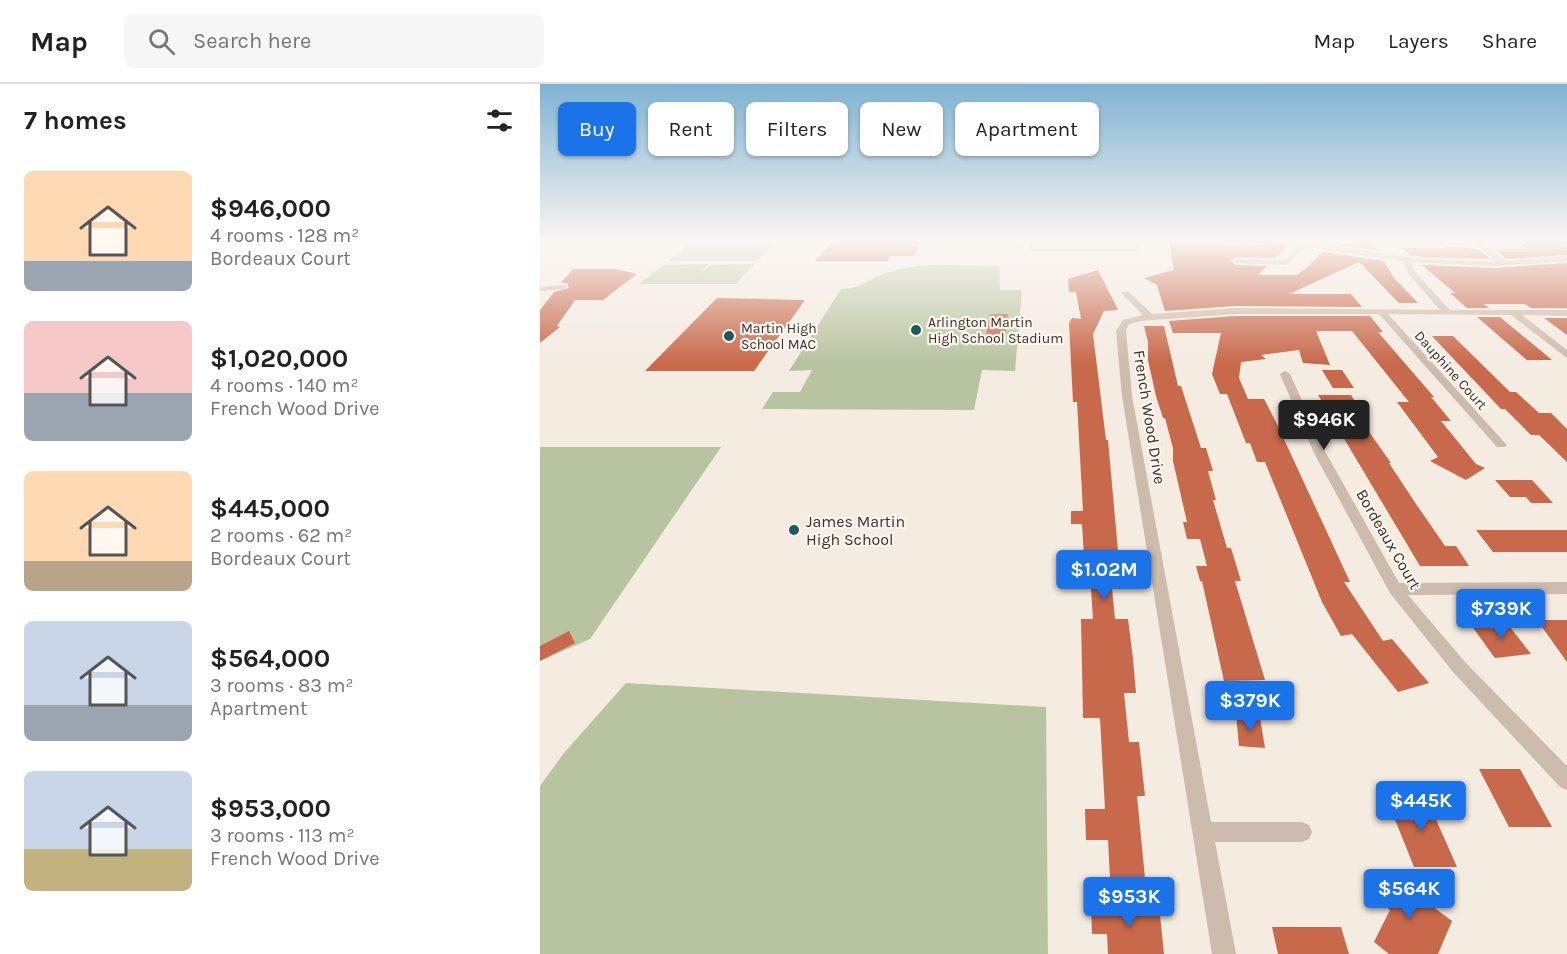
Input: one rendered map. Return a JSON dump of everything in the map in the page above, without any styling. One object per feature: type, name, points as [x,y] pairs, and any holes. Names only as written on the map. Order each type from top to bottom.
[{"type":"street","points":[[1420,282],[1448,313]]},
{"type":"street","points":[[540,289],[563,287]]},
{"type":"street","points":[[1125,293],[1149,316]]},
{"type":"street","name":"French Wood Drive","points":[[1224,954],[1127,396],[1121,331],[1126,322],[1149,316],[1235,311],[1567,313]]},
{"type":"street","name":"Dauphine Court","points":[[1381,312],[1501,445]]},
{"type":"street","points":[[1514,313],[1567,355]]},
{"type":"street","name":"Bordeaux Court","points":[[1285,374],[1320,453],[1395,589],[1459,667],[1567,780]]},
{"type":"street","points":[[1395,589],[1567,588]]},
{"type":"street","points":[[1203,832],[1302,832]]},
{"type":"green space","points":[[642,282],[738,282],[736,284],[639,284]]},
{"type":"green space","name":"Arlington Martin High School Stadium","points":[[867,282],[1000,282],[1000,290],[1022,290],[1015,371],[982,370],[974,410],[762,409],[773,392],[800,392],[812,370],[789,371],[841,289]]},
{"type":"green space","points":[[540,447],[721,447],[590,639],[540,661]]},
{"type":"green space","points":[[626,683],[1046,707],[1048,954],[540,954],[540,786],[564,753]]},
{"type":"building","points":[[627,282],[603,300],[575,300],[557,326],[560,327],[540,343],[540,310],[554,292],[569,288],[567,283],[561,283]]},
{"type":"building","points":[[1068,282],[1104,282],[1118,310],[1104,311],[1093,334],[1106,440],[1108,440],[1120,573],[1122,573],[1124,588],[1112,588],[1115,619],[1128,619],[1133,659],[1136,693],[1124,693],[1129,742],[1139,742],[1145,796],[1137,796],[1145,878],[1110,878],[1108,840],[1086,840],[1085,809],[1105,809],[1100,718],[1083,718],[1081,619],[1093,619],[1091,589],[1075,589],[1075,573],[1085,573],[1082,524],[1071,524],[1071,511],[1083,511],[1077,402],[1073,402],[1069,323],[1072,318],[1081,319],[1076,292],[1069,292]]},
{"type":"building","points":[[1151,282],[1316,282],[1289,294],[1351,294],[1362,307],[1235,306],[1165,311],[1157,285]]},
{"type":"building","points":[[1378,282],[1397,282],[1418,303],[1399,303]]},
{"type":"building","points":[[1442,282],[1567,282],[1567,308],[1531,308],[1525,304],[1484,304],[1489,308],[1467,308],[1450,293],[1455,293]]},
{"type":"building","name":"Martin High School MAC","points":[[717,298],[805,300],[754,371],[645,371]]},
{"type":"building","points":[[990,314],[1008,314],[1005,336],[986,336]]},
{"type":"building","points":[[1235,316],[1370,316],[1383,332],[1378,332],[1434,397],[1431,397],[1451,421],[1441,421],[1476,464],[1485,468],[1466,480],[1430,461],[1438,457],[1397,402],[1409,402],[1352,331],[1316,331],[1330,365],[1303,363],[1299,350],[1261,355],[1266,359],[1241,362],[1239,378],[1248,399],[1264,399],[1350,582],[1344,582],[1383,641],[1392,639],[1429,683],[1398,692],[1352,634],[1341,636],[1322,602],[1265,462],[1257,462],[1250,443],[1246,443],[1227,394],[1220,394],[1212,374],[1221,333],[1173,333],[1169,321]]},
{"type":"building","points":[[1477,317],[1500,317],[1552,360],[1527,360]]},
{"type":"building","points":[[1544,318],[1567,318],[1567,335]]},
{"type":"building","points":[[1144,326],[1164,326],[1178,386],[1181,386],[1201,448],[1206,448],[1213,471],[1208,471],[1216,500],[1213,500],[1227,548],[1231,548],[1241,581],[1235,581],[1265,680],[1224,681],[1202,581],[1200,581],[1196,566],[1207,566],[1200,539],[1187,539],[1183,522],[1187,522],[1173,461],[1173,448],[1156,396],[1148,360],[1148,342]]},
{"type":"building","points":[[1432,336],[1453,336],[1510,392],[1516,392],[1539,413],[1551,413],[1567,429],[1567,462],[1539,435],[1531,435],[1505,409],[1501,409]]},
{"type":"building","points":[[1322,370],[1342,370],[1354,388],[1333,388]]},
{"type":"building","points":[[1318,395],[1351,395],[1362,412],[1355,412],[1445,546],[1456,546],[1469,566],[1420,566]]},
{"type":"building","points":[[1495,480],[1532,480],[1553,503],[1531,503],[1526,497],[1510,497]]},
{"type":"building","points":[[1476,530],[1567,530],[1567,552],[1493,552]]},
{"type":"building","points":[[1537,620],[1567,620],[1567,662]]},
{"type":"building","points":[[1506,622],[1531,654],[1495,658],[1471,625]]},
{"type":"building","points":[[569,631],[575,643],[540,661],[540,646]]},
{"type":"building","points":[[1236,715],[1260,717],[1265,748],[1239,746]]},
{"type":"building","points":[[1479,769],[1520,769],[1552,827],[1509,827]]},
{"type":"building","points":[[1386,797],[1426,797],[1457,867],[1414,867]]},
{"type":"building","points":[[1384,870],[1452,921],[1438,954],[1389,954],[1374,942],[1390,910],[1371,895]]},
{"type":"building","points":[[1091,905],[1159,905],[1164,954],[1108,954],[1107,934],[1092,934]]},
{"type":"building","points":[[1272,927],[1341,927],[1349,954],[1278,954]]},
{"type":"place","name":"Arlington Martin High School Stadium","points":[[916,330]]},
{"type":"place","name":"Martin High School MAC","points":[[729,336]]},
{"type":"place","name":"James Martin High School","points":[[794,530]]}]
